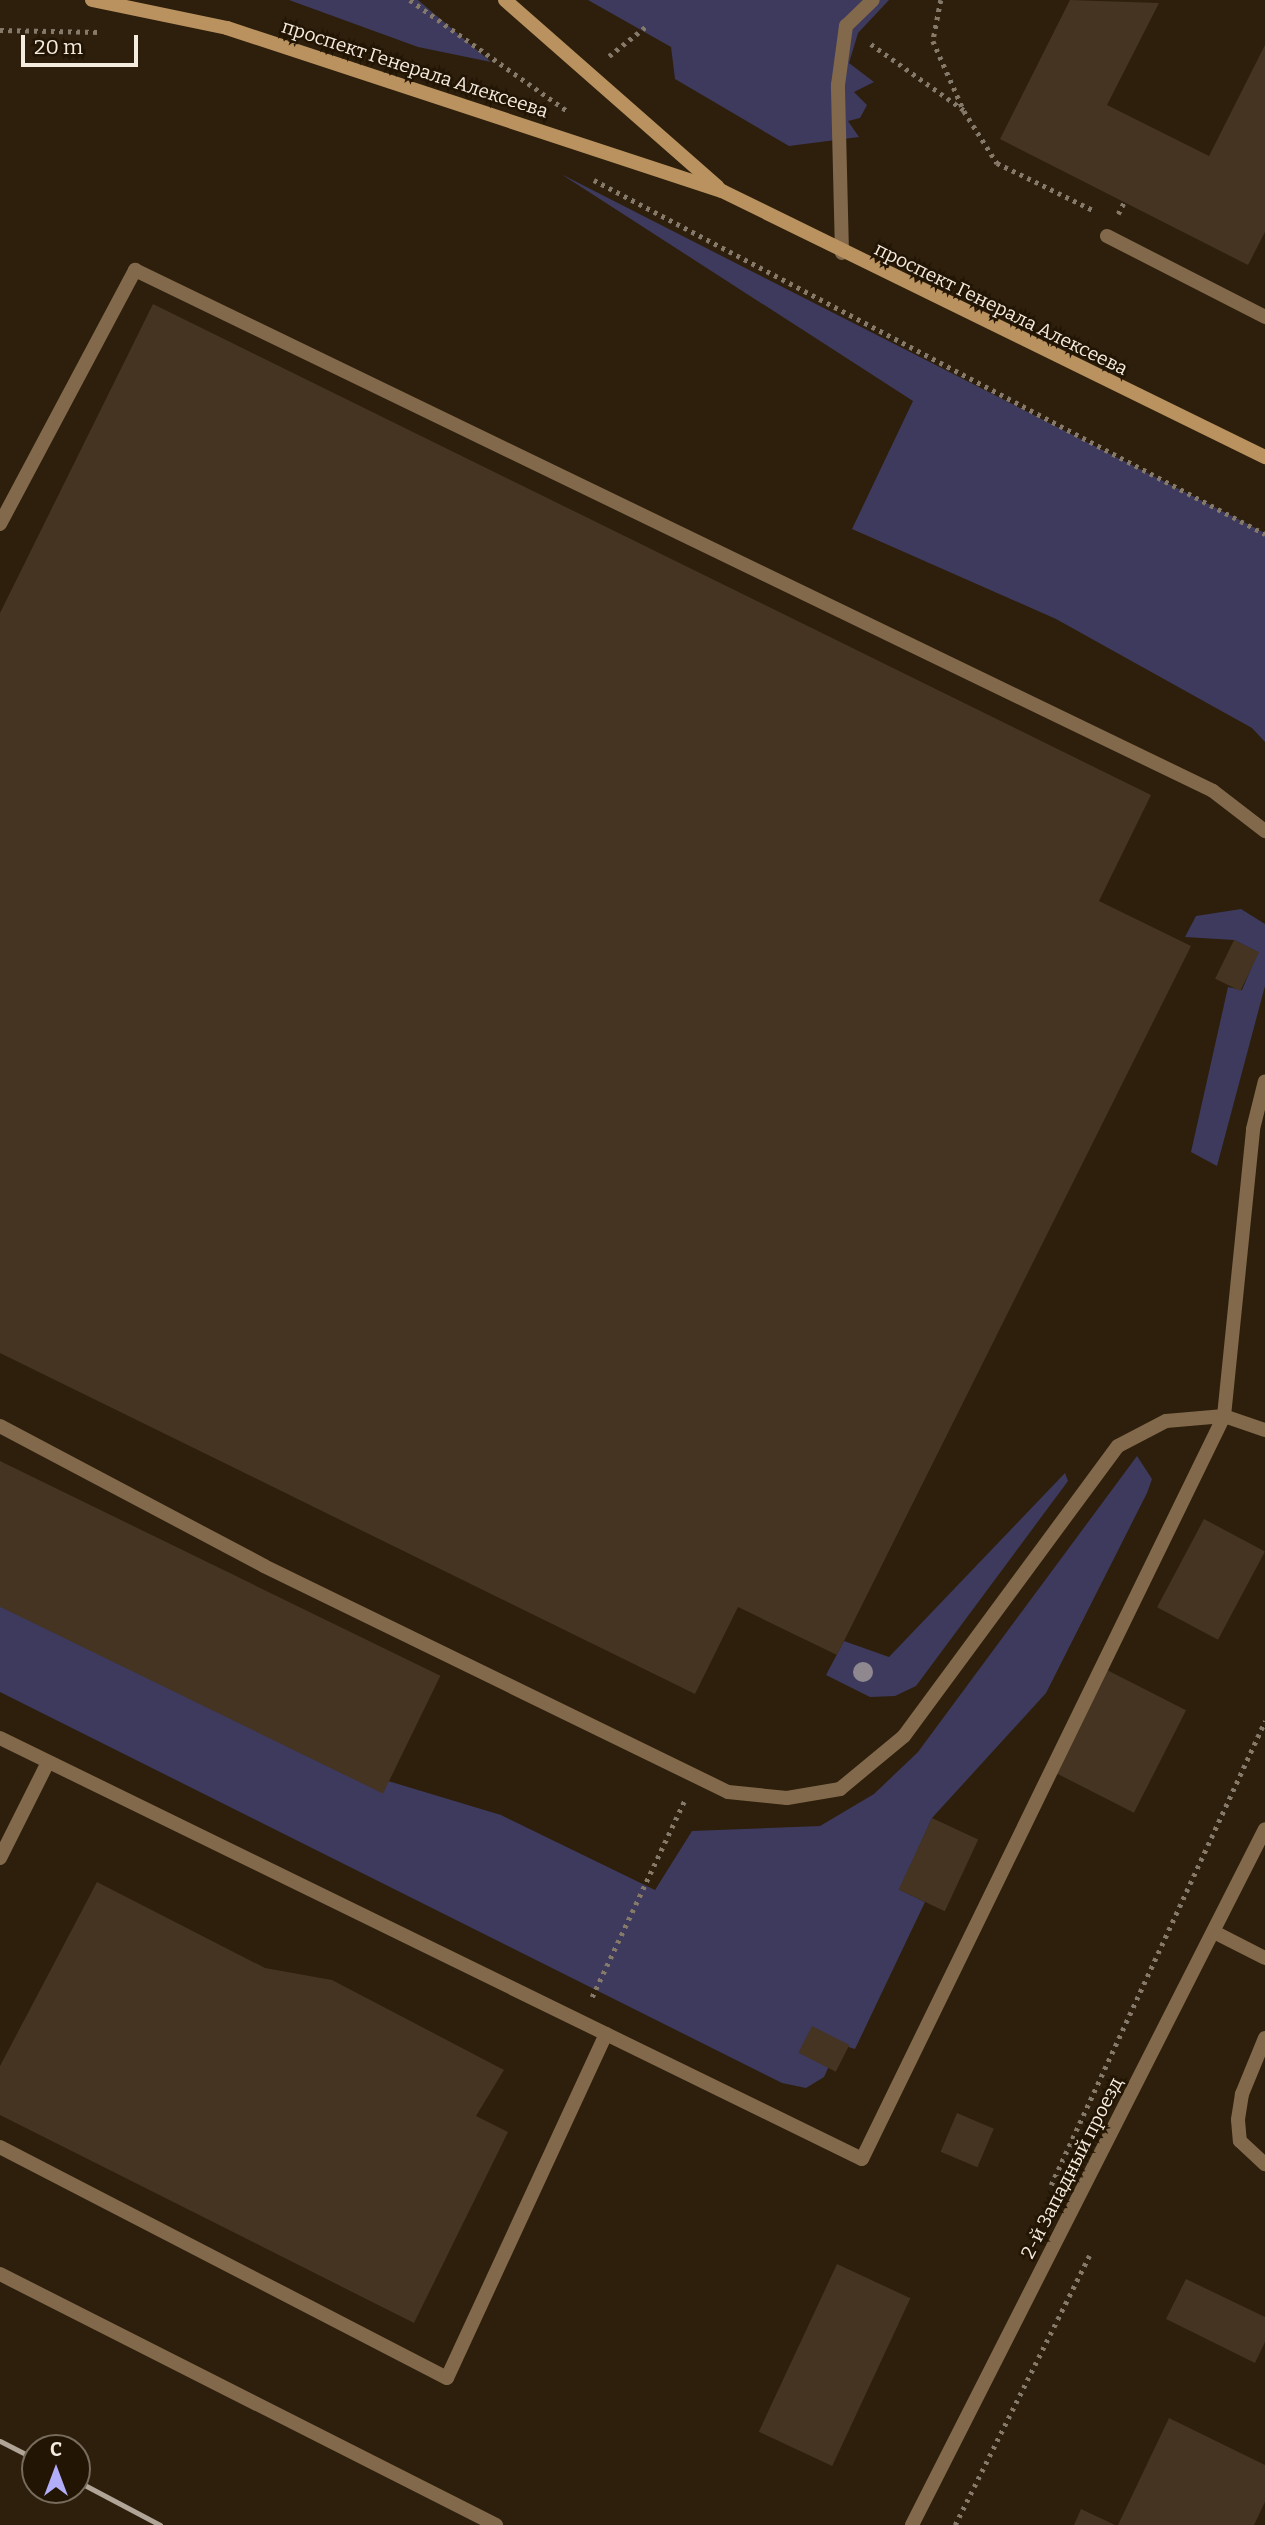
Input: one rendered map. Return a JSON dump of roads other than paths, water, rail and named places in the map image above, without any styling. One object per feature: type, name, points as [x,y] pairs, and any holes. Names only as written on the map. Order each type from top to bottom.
[{"type":"main road","name":"проспект Генерала Алексеева","points":[[92,0],[228,28],[722,191],[842,253],[1265,457]]},
{"type":"main road","name":"проспект Генерала Алексеева","points":[[505,0],[722,191]]},
{"type":"street","points":[[842,253],[838,85],[846,26],[873,0]]},
{"type":"street","points":[[1107,236],[1265,317]]},
{"type":"street","points":[[0,524],[135,270],[1213,791],[1265,831]]},
{"type":"street","points":[[0,1738],[862,2160],[1224,1416],[1253,1129],[1265,1081]]},
{"type":"street","points":[[0,1426],[264,1566],[728,1792],[787,1798],[841,1789],[904,1736],[1118,1446],[1166,1421],[1224,1416],[1265,1430]]},
{"type":"street","points":[[0,1858],[48,1762]]},
{"type":"street","name":"2-й Западный проезд","points":[[912,2525],[1265,1829]]},
{"type":"street","points":[[1214,1932],[1265,1958]]},
{"type":"street","points":[[0,2147],[447,2378],[606,2034]]},
{"type":"street","points":[[1265,2038],[1241,2094],[1238,2120],[1240,2141],[1265,2164]]},
{"type":"street","points":[[0,2274],[496,2525]]},
{"type":"railway","points":[[0,2441],[21,2452]]},
{"type":"railway","points":[[91,2488],[160,2525]]}]
